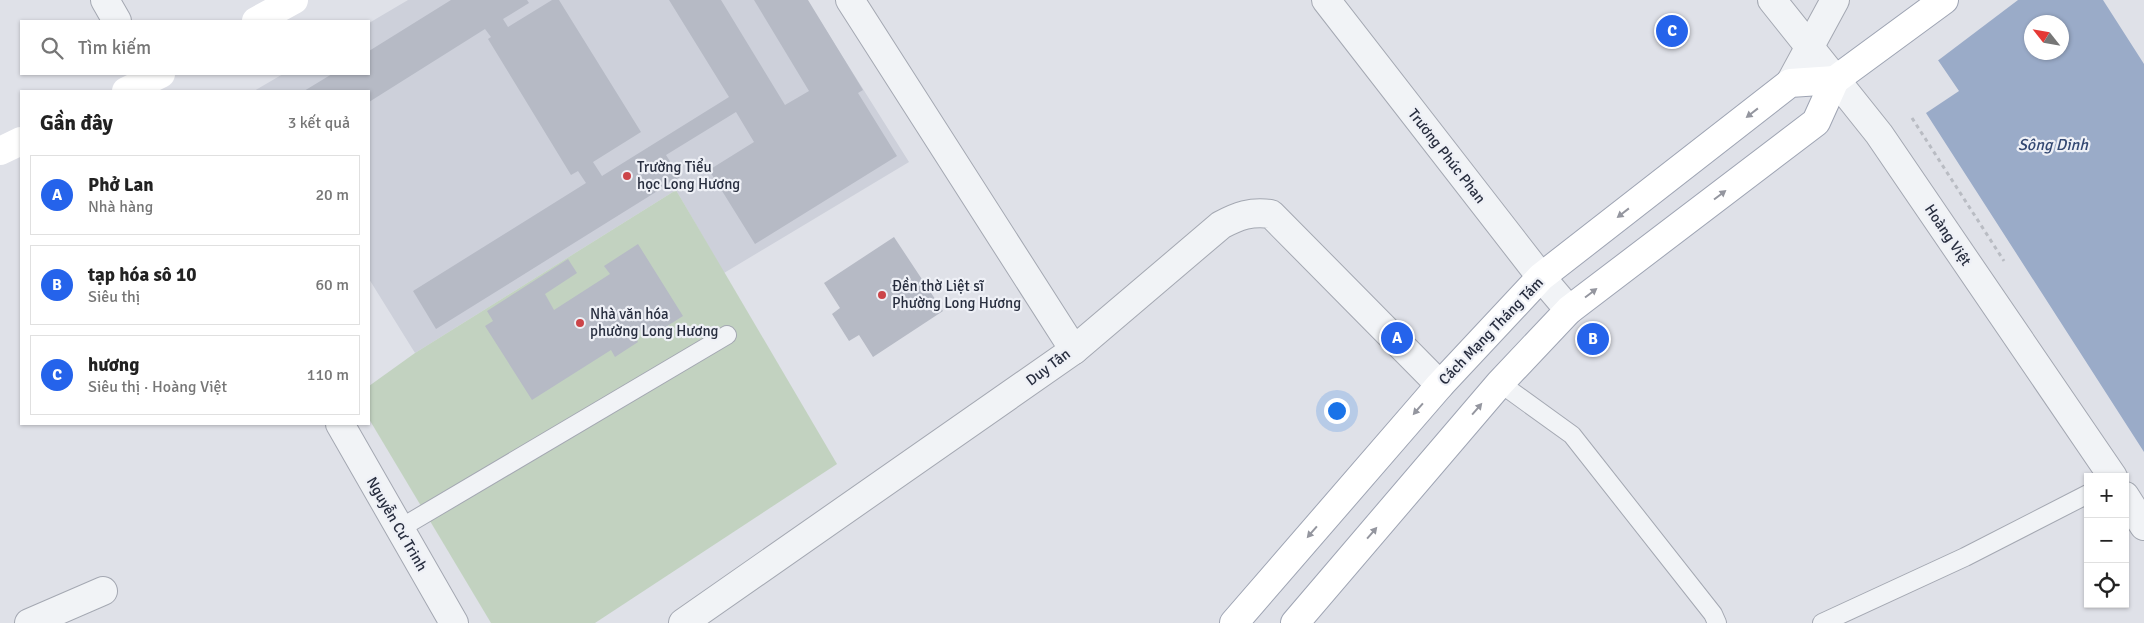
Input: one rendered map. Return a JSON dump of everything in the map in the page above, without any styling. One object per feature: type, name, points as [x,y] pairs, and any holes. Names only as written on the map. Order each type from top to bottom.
[{"type":"main road","points":[[258,20],[294,0]]},
{"type":"main road","points":[[1295,623],[1500,383],[1569,310],[1816,122],[1835,80],[1944,0]]},
{"type":"main road","points":[[1790,83],[1835,80]]},
{"type":"main road","name":"Cách Mạng Tháng Tám","points":[[1234,623],[1440,385],[1541,277],[1790,83]]},
{"type":"main road","points":[[0,151],[20,141]]},
{"type":"street","points":[[105,0],[116,20]]},
{"type":"street","name":"Duy Tân","points":[[683,623],[1074,350],[850,0]]},
{"type":"street","name":"Trương Phúc Phan","points":[[1326,0],[1541,277],[1569,310]]},
{"type":"street","name":"Hoàng Việt","points":[[1772,0],[1879,134],[2110,473]]},
{"type":"street","name":"Cách Mạng Tháng Tám","points":[[1790,83],[1835,0]]},
{"type":"street","points":[[1074,350],[1221,225],[1238,216],[1256,212],[1270,214],[1440,385]]},
{"type":"street","name":"Nguyễn Cư Trinh","points":[[341,425],[454,623]]},
{"type":"street","points":[[2129,502],[2144,526]]},
{"type":"street","points":[[29,623],[103,591]]},
{"type":"lane","points":[[399,529],[727,335]]},
{"type":"lane","points":[[1500,383],[1572,434],[1713,614],[1717,623]]},
{"type":"lane","points":[[1822,623],[1965,556],[2084,496]]},
{"type":"shaded area","name":"Trường Tiểu học Long Hương","points":[[408,0],[807,0],[909,162],[724,273],[676,190],[415,353],[370,281],[370,90],[256,90],[281,75],[370,75],[370,22]]},
{"type":"green space","points":[[676,190],[837,464],[595,623],[491,623],[370,421],[370,385],[415,353]]},
{"type":"water","name":"Sông Dinh","points":[[1897,0],[2103,0],[2144,64],[2144,452],[1926,113],[1959,91]]},
{"type":"pier","points":[[1894,0],[2018,0],[1936,62]]},
{"type":"building","points":[[451,0],[527,0],[529,3],[503,19],[508,27],[552,0],[559,0],[641,132],[593,162],[602,176],[729,97],[669,0],[721,0],[785,105],[809,91],[754,0],[808,0],[863,90],[858,93],[897,156],[755,244],[709,170],[754,142],[736,112],[666,155],[680,177],[436,329],[413,291],[586,183],[578,171],[571,175],[488,39],[491,37],[485,29],[370,101],[370,90],[306,90],[330,75],[370,75],[370,50]]},
{"type":"building","name":"Đền thờ Liệt sĩ Phường Long Hương","points":[[894,237],[943,311],[873,357],[859,335],[849,341],[832,314],[840,308],[824,283]]},
{"type":"building","name":"Nhà văn hóa phường Long Hương","points":[[638,244],[683,316],[650,337],[644,328],[634,335],[638,342],[615,357],[611,350],[532,400],[485,326],[493,321],[487,311],[568,259],[577,273],[545,294],[554,310],[610,274],[604,266]]},
{"type":"place","name":"hương","points":[[1672,31]]},
{"type":"place","name":"Trường Tiểu học Long Hương","points":[[627,176]]},
{"type":"place","name":"Đền thờ Liệt sĩ Phường Long Hương","points":[[882,295]]},
{"type":"place","name":"Nhà văn hóa phường Long Hương","points":[[580,323]]},
{"type":"place","name":"Phở Lan","points":[[1397,338]]},
{"type":"place","name":"tạp hóa sô 10","points":[[1593,339]]}]
